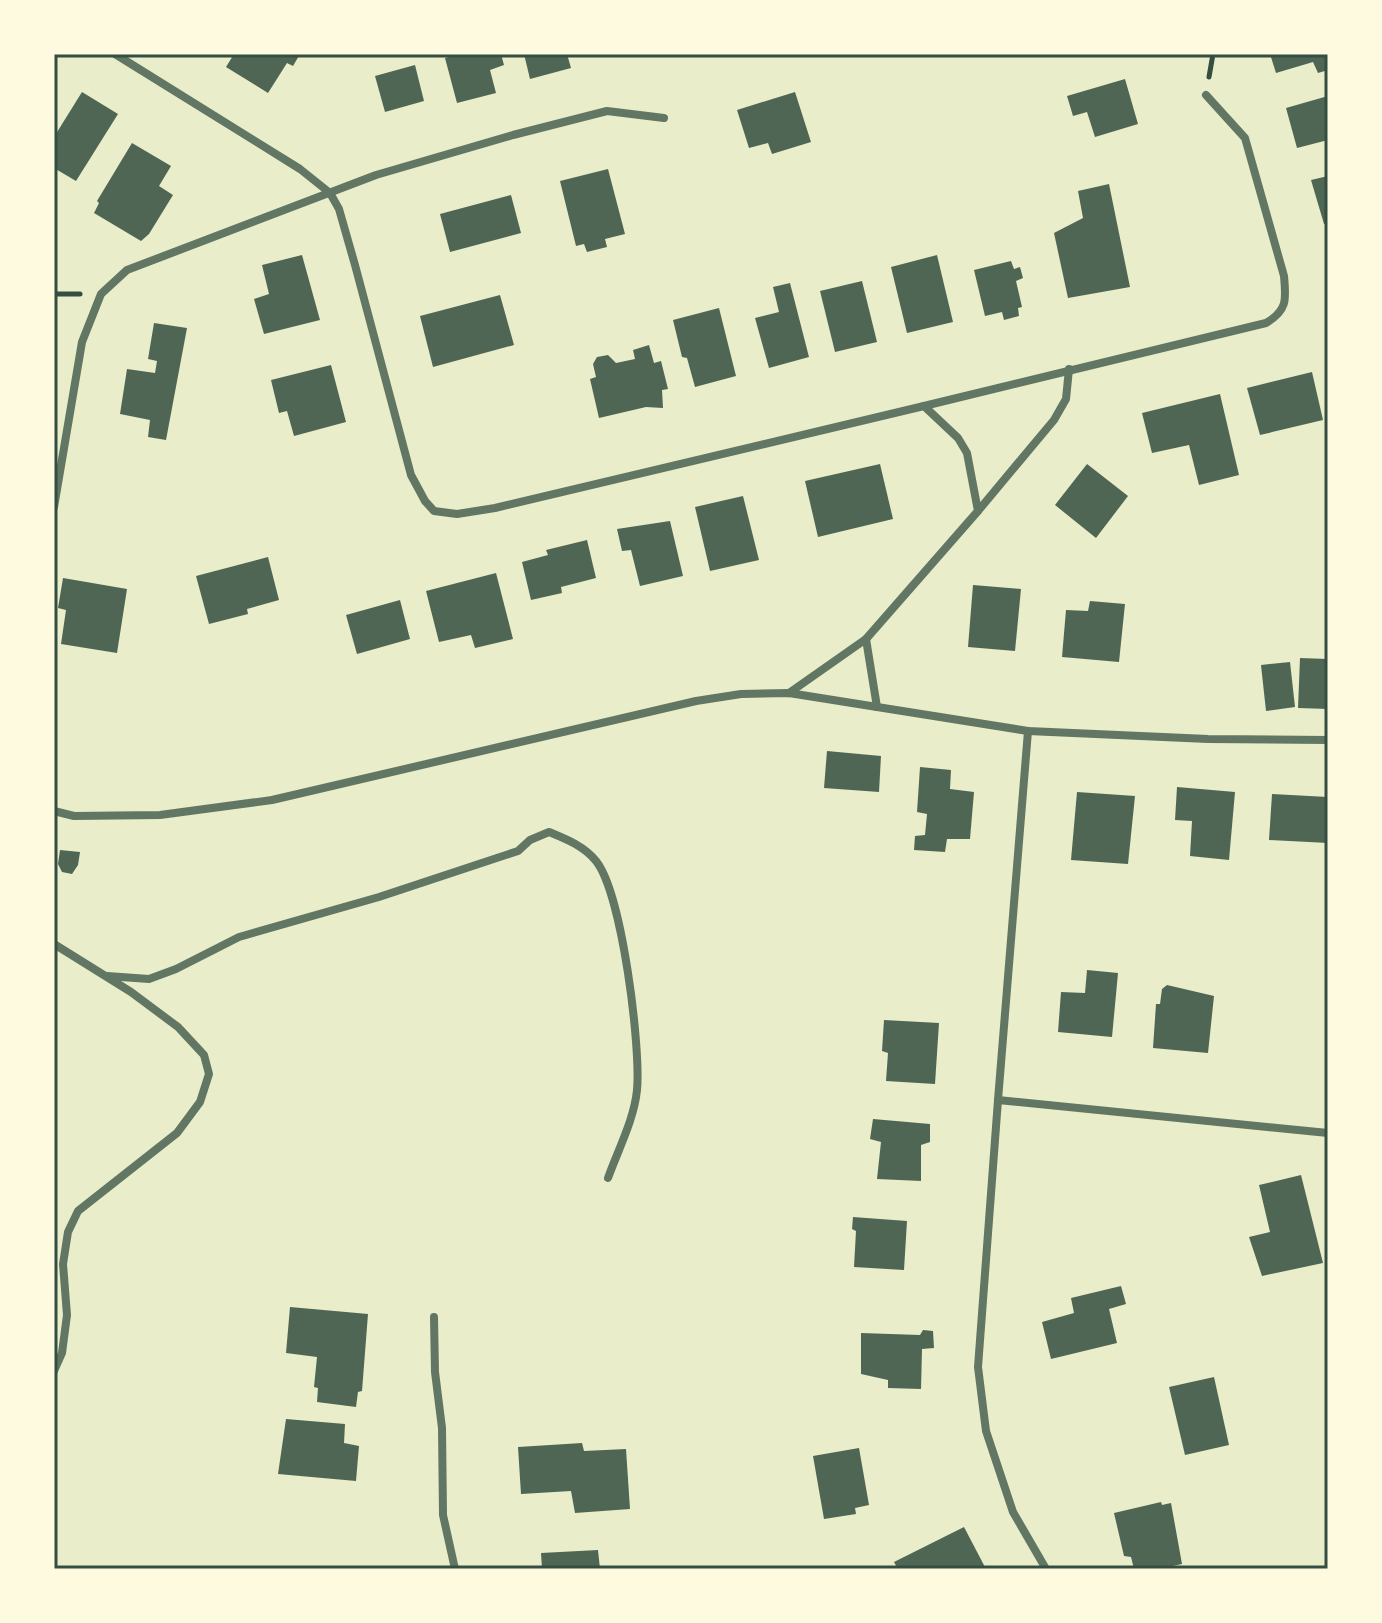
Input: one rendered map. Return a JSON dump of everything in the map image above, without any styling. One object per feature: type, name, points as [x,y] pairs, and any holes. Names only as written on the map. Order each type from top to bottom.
[{"type":"street","points":[[115,54],[300,169],[330,193],[339,209],[411,475],[434,511],[457,514],[495,508],[1266,323],[1278,316],[1286,296],[1280,258],[1245,138],[1206,95]]},
{"type":"street","points":[[54,507],[82,342],[101,294],[127,270],[376,175],[607,111],[664,118]]},
{"type":"street","points":[[789,693],[866,639],[978,511],[1054,420],[1066,399],[1069,369]]},
{"type":"street","points":[[924,406],[958,438],[967,453],[978,511]]},
{"type":"street","points":[[866,639],[877,707]]},
{"type":"street","points":[[54,811],[74,816],[160,815],[272,800],[696,701],[741,694],[789,693],[1028,731],[1208,739],[1328,740]]},
{"type":"street","points":[[1028,731],[978,1367],[986,1431],[1013,1512],[1046,1569]]},
{"type":"street","points":[[107,976],[149,979],[239,937],[379,897],[518,851],[530,840],[549,832],[576,844],[597,862],[612,896],[627,968],[636,1049],[637,1091],[608,1178]]},
{"type":"street","points":[[54,944],[107,976],[178,1027],[204,1055],[209,1074],[200,1102],[177,1133],[78,1211],[68,1232],[63,1264],[67,1315],[62,1353],[54,1371]]},
{"type":"street","points":[[998,1100],[1328,1133]]},
{"type":"street","points":[[434,1317],[435,1372],[442,1428],[443,1515],[455,1569]]},
{"type":"building","points":[[234,54],[300,54],[293,66],[287,63],[268,93],[226,67]]},
{"type":"building","points":[[459,54],[501,54],[504,65],[490,70],[496,93],[457,103],[445,58]]},
{"type":"building","points":[[524,54],[567,54],[571,68],[530,79]]},
{"type":"building","points":[[1270,54],[1328,54],[1328,70],[1318,73],[1313,62],[1276,73]]},
{"type":"building","points":[[415,65],[424,101],[385,112],[375,76]]},
{"type":"building","points":[[1125,79],[1138,124],[1095,137],[1087,112],[1073,116],[1067,96]]},
{"type":"building","points":[[82,92],[118,114],[76,181],[54,168],[54,137]]},
{"type":"building","points":[[795,92],[811,142],[772,154],[768,143],[749,148],[737,110]]},
{"type":"building","points":[[1328,96],[1328,140],[1297,148],[1286,108]]},
{"type":"building","points":[[132,143],[171,166],[159,186],[173,195],[149,234],[141,241],[94,213],[99,203],[97,201]]},
{"type":"building","points":[[608,169],[625,234],[605,239],[607,247],[587,252],[584,244],[576,246],[560,181]]},
{"type":"building","points":[[1328,176],[1328,223],[1324,224],[1311,180]]},
{"type":"building","points":[[1109,184],[1130,287],[1068,298],[1054,233],[1083,218],[1078,191]]},
{"type":"building","points":[[511,195],[521,233],[450,252],[440,214]]},
{"type":"building","points":[[302,255],[320,320],[264,334],[254,299],[269,294],[262,265]]},
{"type":"building","points":[[937,255],[953,322],[907,333],[891,267]]},
{"type":"building","points":[[1011,261],[1014,269],[1020,267],[1023,278],[1016,281],[1022,307],[1018,308],[1019,316],[1004,320],[1002,312],[985,316],[974,270]]},
{"type":"building","points":[[862,281],[877,342],[835,352],[820,291]]},
{"type":"building","points":[[790,283],[809,357],[769,368],[755,318],[779,312],[773,287]]},
{"type":"building","points":[[500,295],[514,345],[433,367],[420,316]]},
{"type":"building","points":[[719,308],[736,376],[695,387],[687,358],[682,357],[673,320]]},
{"type":"building","points":[[154,323],[187,328],[166,440],[148,437],[150,420],[120,414],[127,369],[155,373],[157,361],[148,359]]},
{"type":"building","points":[[649,345],[654,363],[661,361],[668,389],[662,390],[663,408],[646,407],[599,418],[590,379],[596,377],[593,364],[597,357],[608,355],[616,363],[635,359],[633,350]]},
{"type":"building","points":[[331,365],[346,422],[294,436],[287,411],[279,413],[271,380]]},
{"type":"building","points":[[1312,372],[1323,420],[1260,435],[1247,388]]},
{"type":"building","points":[[1220,394],[1239,475],[1199,485],[1189,445],[1152,453],[1142,413]]},
{"type":"building","points":[[880,464],[893,519],[818,537],[805,481]]},
{"type":"building","points":[[1087,464],[1128,496],[1096,538],[1055,505]]},
{"type":"building","points":[[743,496],[759,560],[710,571],[695,507]]},
{"type":"building","points":[[670,521],[683,576],[640,586],[631,550],[622,551],[617,529]]},
{"type":"building","points":[[587,540],[596,578],[561,587],[562,593],[531,600],[522,562],[548,555],[546,550]]},
{"type":"building","points":[[268,557],[279,600],[247,609],[248,614],[209,624],[196,576]]},
{"type":"building","points":[[496,573],[513,639],[475,648],[471,635],[439,642],[426,591]]},
{"type":"building","points":[[63,578],[127,589],[117,653],[61,644],[66,610],[58,608]]},
{"type":"building","points":[[973,585],[1021,589],[1015,651],[968,647]]},
{"type":"building","points":[[400,600],[410,639],[357,654],[346,615]]},
{"type":"building","points":[[1090,601],[1125,604],[1119,662],[1062,657],[1066,610],[1088,611]]},
{"type":"building","points":[[1300,658],[1328,659],[1328,709],[1298,708]]},
{"type":"building","points":[[1290,662],[1295,707],[1266,711],[1261,665]]},
{"type":"building","points":[[827,751],[881,756],[879,792],[824,788]]},
{"type":"building","points":[[920,767],[951,770],[950,789],[974,792],[970,839],[947,839],[945,852],[914,850],[915,836],[925,835],[927,814],[917,812]]},
{"type":"building","points":[[1177,787],[1235,792],[1229,860],[1190,856],[1192,821],[1175,820]]},
{"type":"building","points":[[1077,792],[1135,796],[1128,864],[1071,860]]},
{"type":"building","points":[[1272,794],[1328,797],[1328,843],[1269,840]]},
{"type":"building","points":[[60,850],[80,852],[78,865],[72,874],[62,872],[58,864]]},
{"type":"building","points":[[1087,970],[1118,973],[1112,1037],[1058,1032],[1061,992],[1085,993]]},
{"type":"building","points":[[1167,985],[1214,996],[1208,1053],[1153,1048],[1156,1004],[1160,1004],[1162,989]]},
{"type":"building","points":[[884,1020],[939,1023],[935,1084],[886,1081],[888,1053],[882,1051]]},
{"type":"building","points":[[873,1119],[930,1124],[930,1142],[921,1145],[921,1181],[877,1179],[881,1142],[870,1139]]},
{"type":"building","points":[[1301,1175],[1323,1263],[1262,1276],[1249,1237],[1270,1232],[1259,1185]]},
{"type":"building","points":[[853,1217],[907,1221],[904,1270],[854,1267],[856,1231],[852,1229]]},
{"type":"building","points":[[1121,1286],[1126,1304],[1109,1309],[1117,1343],[1051,1359],[1042,1322],[1074,1313],[1071,1298]]},
{"type":"building","points":[[290,1307],[368,1314],[362,1391],[358,1392],[356,1407],[317,1402],[318,1388],[314,1387],[317,1357],[286,1353]]},
{"type":"building","points":[[923,1330],[933,1331],[934,1348],[922,1349],[921,1389],[888,1388],[888,1380],[861,1374],[861,1333],[920,1335]]},
{"type":"building","points":[[1214,1377],[1229,1445],[1185,1455],[1169,1387]]},
{"type":"building","points":[[286,1419],[345,1424],[344,1443],[359,1446],[356,1481],[278,1474]]},
{"type":"building","points":[[582,1443],[584,1451],[626,1449],[630,1509],[575,1513],[571,1491],[521,1494],[518,1447]]},
{"type":"building","points":[[859,1448],[869,1505],[855,1508],[856,1514],[824,1519],[813,1456]]},
{"type":"building","points":[[1161,1502],[1162,1505],[1171,1503],[1182,1564],[1159,1569],[1134,1569],[1131,1557],[1124,1556],[1114,1513]]},
{"type":"building","points":[[964,1527],[986,1569],[898,1569],[894,1562]]},
{"type":"building","points":[[598,1550],[600,1569],[542,1569],[541,1553]]}]
